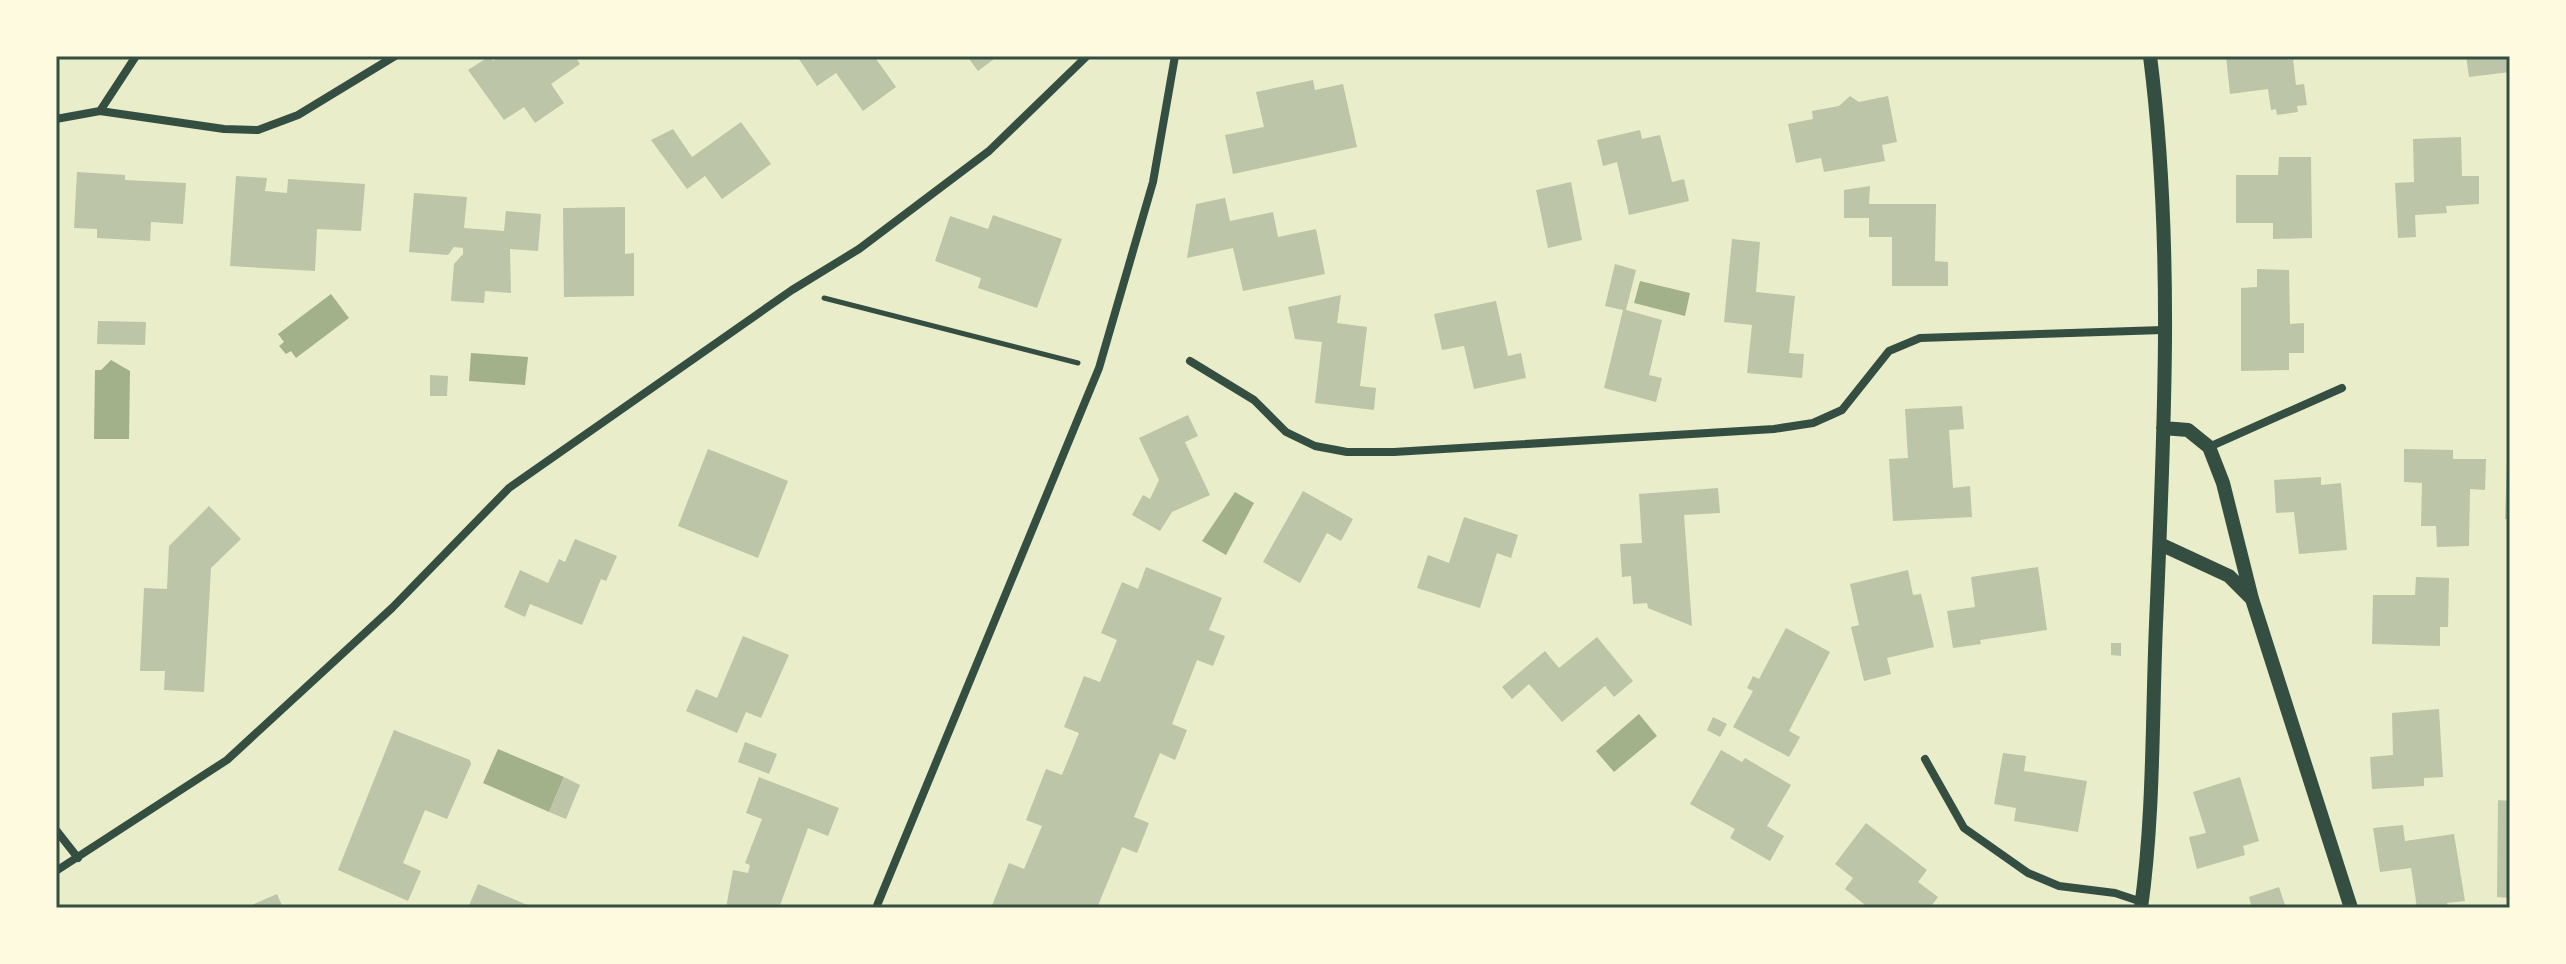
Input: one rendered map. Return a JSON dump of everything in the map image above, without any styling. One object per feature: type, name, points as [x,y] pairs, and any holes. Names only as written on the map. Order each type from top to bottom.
[{"type":"street","points":[[100,111],[136,56]]},
{"type":"street","points":[[56,119],[100,111],[224,129],[258,130],[298,115],[395,56]]},
{"type":"street","points":[[56,871],[227,760],[392,608],[509,488],[792,290],[859,249],[989,151],[1087,56]]},
{"type":"street","points":[[876,908],[1099,368],[1153,182],[1175,56]]},
{"type":"street","points":[[1925,759],[1964,828],[2028,873],[2059,886],[2115,893],[2141,905],[2163,428],[2163,176],[2150,56]]},
{"type":"street","points":[[1190,361],[1254,400],[1286,432],[1315,446],[1347,452],[1394,452],[1774,429],[1813,423],[1842,410],[1889,351],[1920,338],[2163,330]]},
{"type":"street","points":[[2209,447],[2342,388]]},
{"type":"street","points":[[2163,428],[2188,430],[2209,447],[2223,483],[2252,599],[2351,908]]},
{"type":"street","points":[[2160,544],[2203,560],[2229,576],[2252,599]]},
{"type":"street","points":[[56,830],[78,858]]},
{"type":"path","points":[[792,290],[1099,368]]},
{"type":"shaded area","points":[[1640,281],[1690,293],[1685,316],[1634,303]]},
{"type":"shaded area","points":[[331,294],[349,318],[296,358],[291,351],[286,354],[279,346],[284,342],[278,334]]},
{"type":"shaded area","points":[[471,353],[528,357],[525,385],[469,381]]},
{"type":"shaded area","points":[[111,360],[130,371],[129,439],[94,439],[95,370],[101,370]]},
{"type":"shaded area","points":[[1235,492],[1254,503],[1226,555],[1202,541]]},
{"type":"shaded area","points":[[1639,714],[1657,736],[1614,772],[1596,751]]},
{"type":"shaded area","points":[[498,749],[564,777],[549,812],[483,783]]},
{"type":"building","points":[[490,56],[493,61],[500,56],[575,56],[580,64],[551,84],[564,103],[535,123],[524,107],[504,120],[468,70]]},
{"type":"building","points":[[797,56],[874,56],[896,87],[863,111],[836,73],[817,86]]},
{"type":"building","points":[[967,56],[998,56],[978,71]]},
{"type":"building","points":[[2226,56],[2287,56],[2288,60],[2293,59],[2296,85],[2304,84],[2307,105],[2297,106],[2298,112],[2277,115],[2276,109],[2271,110],[2268,89],[2230,94]]},
{"type":"building","points":[[2466,56],[2510,56],[2510,72],[2469,77]]},
{"type":"building","points":[[1313,80],[1315,90],[1343,84],[1357,147],[1233,174],[1225,135],[1264,127],[1256,92]]},
{"type":"building","points":[[1850,96],[1859,102],[1888,96],[1897,142],[1882,145],[1885,161],[1824,172],[1821,158],[1796,163],[1788,124],[1813,119],[1812,111],[1839,106]]},
{"type":"building","points":[[741,122],[771,164],[722,199],[705,176],[687,189],[651,140],[673,129],[692,157]]},
{"type":"building","points":[[1640,130],[1642,139],[1660,135],[1672,182],[1684,179],[1689,201],[1629,215],[1617,162],[1603,166],[1597,140]]},
{"type":"building","points":[[2461,137],[2462,176],[2479,176],[2479,204],[2446,206],[2447,213],[2415,215],[2416,237],[2398,238],[2395,183],[2414,182],[2413,139]]},
{"type":"building","points":[[2279,157],[2311,157],[2312,238],[2273,239],[2273,223],[2236,223],[2236,175],[2278,175]]},
{"type":"building","points":[[77,172],[125,175],[125,180],[186,183],[183,224],[151,222],[150,241],[97,238],[97,229],[74,228]]},
{"type":"building","points":[[236,176],[267,178],[265,191],[287,193],[288,179],[365,184],[361,231],[317,229],[315,271],[230,266]]},
{"type":"building","points":[[1571,182],[1582,240],[1548,248],[1536,190]]},
{"type":"building","points":[[1870,186],[1869,204],[1936,204],[1935,261],[1948,262],[1948,286],[1892,286],[1892,237],[1869,237],[1869,218],[1844,218],[1844,190]]},
{"type":"building","points":[[414,193],[467,197],[464,228],[504,231],[506,211],[541,214],[538,251],[510,249],[511,293],[485,291],[484,303],[451,301],[454,264],[463,254],[463,248],[454,247],[448,255],[409,252]]},
{"type":"building","points":[[1225,198],[1230,221],[1273,212],[1278,237],[1316,229],[1325,274],[1243,291],[1233,248],[1187,258],[1196,204]]},
{"type":"building","points":[[625,207],[625,254],[634,253],[634,296],[564,297],[563,208]]},
{"type":"building","points":[[993,215],[1062,239],[1037,308],[978,288],[981,278],[935,261],[950,216],[988,229]]},
{"type":"building","points":[[1732,239],[1760,242],[1756,292],[1795,296],[1789,353],[1804,354],[1802,378],[1747,373],[1752,325],[1724,322]]},
{"type":"building","points":[[1615,264],[1636,270],[1626,310],[1662,320],[1649,375],[1662,378],[1656,402],[1604,388],[1623,310],[1605,306]]},
{"type":"building","points":[[2257,269],[2289,270],[2290,324],[2304,323],[2304,353],[2289,353],[2289,370],[2241,371],[2241,288],[2257,287]]},
{"type":"building","points":[[1341,295],[1337,323],[1367,327],[1360,386],[1376,388],[1374,410],[1315,403],[1322,342],[1295,339],[1288,307]]},
{"type":"building","points":[[1496,301],[1508,356],[1521,353],[1526,378],[1474,389],[1464,346],[1442,350],[1434,314]]},
{"type":"building","points":[[98,321],[146,322],[145,345],[97,344]]},
{"type":"building","points":[[430,375],[448,376],[447,396],[430,396]]},
{"type":"building","points":[[1962,406],[1964,429],[1949,430],[1953,488],[1970,486],[1972,517],[1893,521],[1889,459],[1908,458],[1905,409]]},
{"type":"building","points":[[1188,415],[1198,436],[1185,442],[1210,495],[1172,512],[1160,531],[1132,515],[1143,495],[1150,499],[1159,480],[1139,438]]},
{"type":"building","points":[[708,449],[788,481],[758,558],[678,526]]},
{"type":"building","points":[[2404,449],[2453,450],[2453,459],[2486,459],[2485,490],[2470,489],[2469,546],[2437,547],[2436,526],[2421,526],[2422,483],[2404,482]]},
{"type":"building","points":[[2507,462],[2510,462],[2510,519],[2505,519]]},
{"type":"building","points":[[2321,477],[2321,485],[2341,483],[2347,550],[2299,554],[2294,512],[2276,513],[2274,480]]},
{"type":"building","points":[[1718,488],[1720,513],[1684,515],[1692,626],[1648,608],[1647,603],[1633,604],[1631,576],[1622,577],[1620,544],[1642,543],[1639,494]]},
{"type":"building","points":[[1303,491],[1353,519],[1341,541],[1327,533],[1300,583],[1263,562]]},
{"type":"building","points":[[209,506],[241,539],[211,568],[204,692],[164,690],[165,671],[140,671],[144,588],[167,589],[169,546]]},
{"type":"building","points":[[1464,517],[1518,535],[1511,558],[1497,553],[1480,608],[1417,588],[1428,555],[1449,563]]},
{"type":"building","points":[[575,539],[617,556],[606,581],[601,579],[582,625],[530,604],[525,617],[504,607],[520,570],[548,583],[559,559],[565,562]]},
{"type":"building","points":[[1146,567],[1222,598],[1209,630],[1225,636],[1213,666],[1197,660],[1172,724],[1187,730],[1175,760],[1160,753],[1134,817],[1149,823],[1137,853],[1122,847],[1097,908],[991,908],[1009,863],[1024,869],[1042,826],[1026,820],[1046,769],[1062,775],[1079,733],[1064,727],[1084,676],[1100,682],[1117,640],[1101,633],[1122,582],[1138,589]]},
{"type":"building","points":[[2038,567],[2047,630],[1980,640],[1981,644],[1953,648],[1947,611],[1975,607],[1971,577]]},
{"type":"building","points":[[1908,570],[1913,595],[1921,594],[1934,647],[1887,658],[1891,674],[1864,681],[1851,627],[1859,625],[1850,584]]},
{"type":"building","points":[[2416,577],[2449,578],[2448,627],[2440,627],[2440,646],[2372,644],[2373,595],[2415,595]]},
{"type":"building","points":[[1786,628],[1830,652],[1789,731],[1800,737],[1789,757],[1733,727],[1753,691],[1747,688],[1753,676],[1759,679]]},
{"type":"building","points":[[743,636],[789,655],[761,718],[746,712],[737,733],[686,711],[696,689],[717,698]]},
{"type":"building","points":[[1597,637],[1633,681],[1614,697],[1605,686],[1562,722],[1529,684],[1512,699],[1502,687],[1545,651],[1559,668]]},
{"type":"building","points":[[2111,643],[2121,643],[2121,656],[2111,655]]},
{"type":"building","points":[[2439,709],[2443,777],[2424,778],[2424,786],[2372,789],[2370,757],[2393,755],[2392,713]]},
{"type":"building","points":[[1713,717],[1727,724],[1720,737],[1707,730]]},
{"type":"building","points":[[394,730],[470,760],[471,764],[447,819],[425,810],[403,863],[421,871],[408,901],[338,870]]},
{"type":"building","points":[[745,742],[777,754],[769,774],[738,762]]},
{"type":"building","points":[[1721,750],[1742,762],[1745,758],[1791,785],[1767,826],[1784,836],[1770,861],[1730,838],[1735,829],[1690,804]]},
{"type":"building","points":[[2003,753],[2026,756],[2024,771],[2087,781],[2078,832],[2014,821],[2016,808],[1994,804]]},
{"type":"building","points":[[564,777],[580,785],[566,819],[549,812]]},
{"type":"building","points":[[759,777],[839,808],[828,836],[808,828],[779,908],[726,908],[733,870],[748,873],[750,865],[745,863],[762,819],[746,813]]},
{"type":"building","points":[[2240,777],[2259,841],[2243,846],[2245,855],[2197,869],[2189,837],[2206,833],[2193,792]]},
{"type":"building","points":[[2498,800],[2510,801],[2510,898],[2497,897]]},
{"type":"building","points":[[1866,823],[1927,870],[1918,882],[1938,897],[1930,908],[1869,908],[1845,889],[1853,878],[1835,864]]},
{"type":"building","points":[[2403,825],[2405,841],[2454,834],[2465,901],[2447,903],[2448,908],[2417,908],[2411,868],[2380,872],[2373,828]]},
{"type":"building","points":[[478,884],[534,908],[468,908]]},
{"type":"building","points":[[2279,887],[2286,908],[2252,908],[2249,897]]},
{"type":"building","points":[[277,894],[283,908],[245,908]]}]
